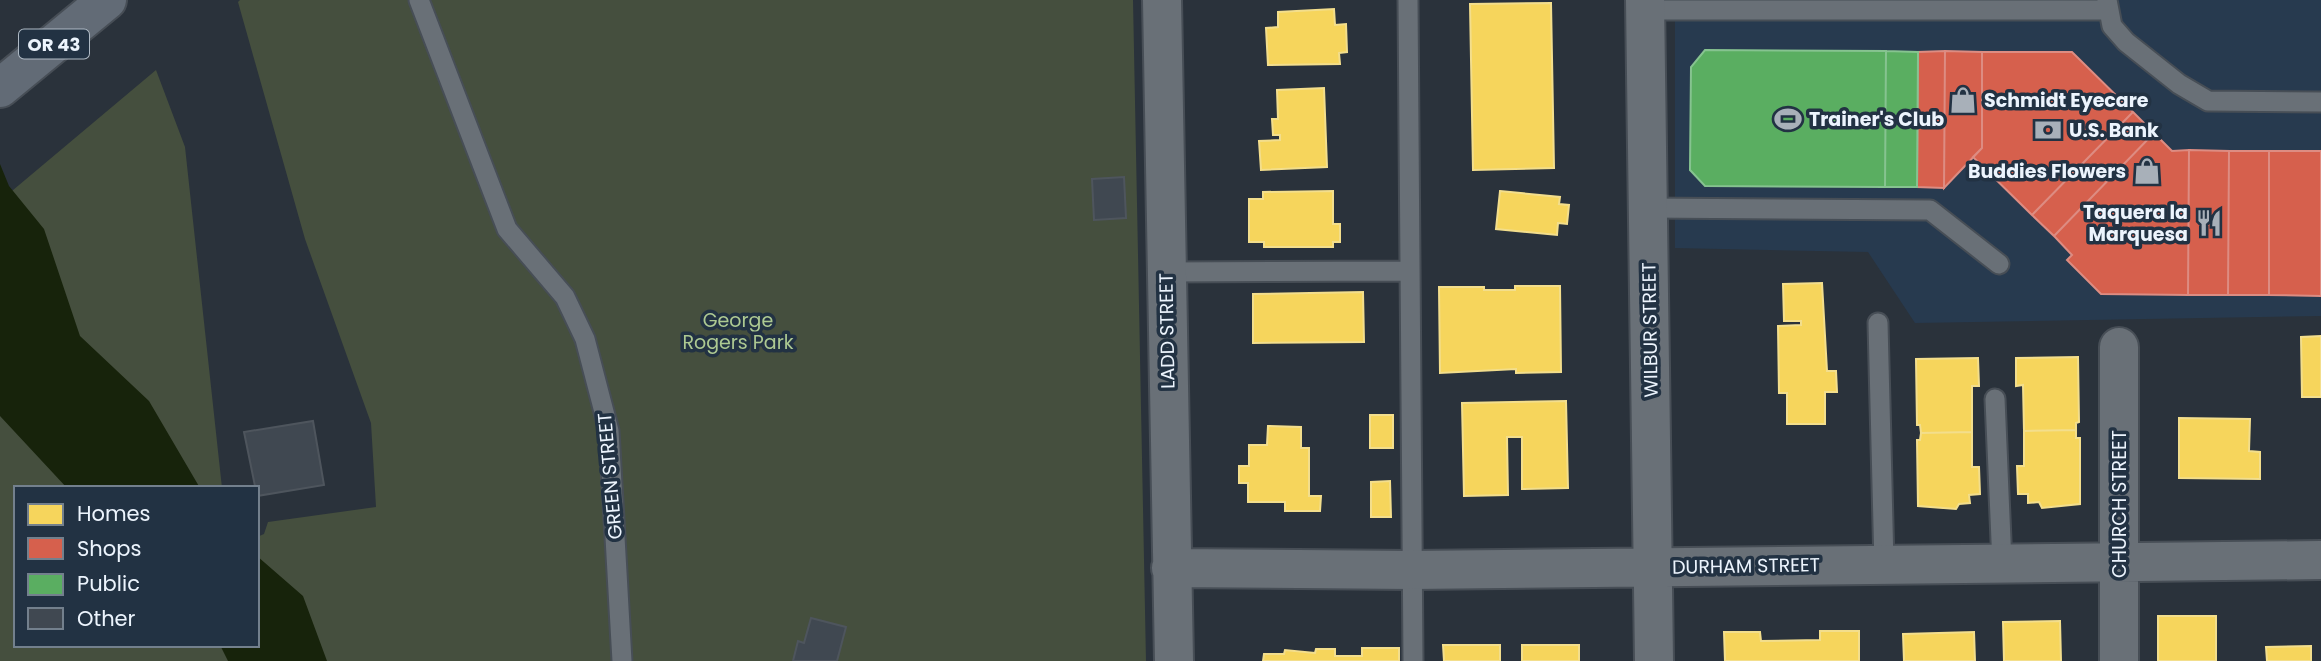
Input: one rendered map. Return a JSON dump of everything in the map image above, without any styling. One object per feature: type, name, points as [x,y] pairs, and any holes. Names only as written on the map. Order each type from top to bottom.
[{"type":"main road","name":"OR 43","points":[[0,88],[107,0]]},
{"type":"street","name":"LADD STREET","points":[[1161,0],[1174,661]]},
{"type":"street","name":"WILBUR STREET","points":[[1645,5],[1654,661]]},
{"type":"street","name":"CHURCH STREET","points":[[2119,347],[2119,661]]},
{"type":"street","name":"DURHAM STREET","points":[[1171,568],[1412,570],[2321,560]]},
{"type":"lane","name":"GREEN STREET","points":[[419,0],[507,229],[565,297],[585,339],[610,431],[622,661]]},
{"type":"lane","points":[[1408,0],[1413,661]]},
{"type":"lane","points":[[1645,5],[2010,10],[2108,5],[2112,26],[2126,42],[2179,84],[2208,101],[2321,103]]},
{"type":"lane","points":[[1648,208],[1930,210],[1998,264]]},
{"type":"lane","points":[[1166,272],[1410,271]]},
{"type":"lane","points":[[1878,323],[1884,565]]},
{"type":"lane","points":[[1995,399],[2002,564]]},
{"type":"shaded area","points":[[1675,0],[2321,0],[2321,316],[1915,323],[1868,252],[1675,248]]},
{"type":"shaded area","points":[[0,164],[9,186],[44,229],[80,336],[149,401],[199,486],[65,486],[0,416]]},
{"type":"shaded area","points":[[259,558],[303,596],[327,661],[228,661],[221,647],[259,647]]},
{"type":"green space","name":"George Rogers Park","points":[[1133,0],[1146,661],[0,661],[0,201],[156,70],[185,147],[222,486],[14,486],[14,647],[259,647],[259,536],[264,534],[268,522],[376,507],[371,423],[305,239],[238,2]]},
{"type":"building: Homes","points":[[1551,3],[1554,168],[1473,170],[1470,4]]},
{"type":"building: Homes","points":[[1334,9],[1335,25],[1346,24],[1347,52],[1339,53],[1340,64],[1268,65],[1266,28],[1278,27],[1278,12]]},
{"type":"building: Homes","points":[[1324,88],[1327,167],[1261,170],[1259,141],[1280,140],[1280,135],[1273,135],[1272,119],[1278,119],[1277,90]]},
{"type":"building: Homes","points":[[1333,191],[1333,224],[1340,224],[1340,242],[1333,242],[1333,247],[1264,247],[1264,242],[1249,242],[1249,199],[1263,199],[1263,192]]},
{"type":"building: Homes","points":[[1500,191],[1560,197],[1559,204],[1569,205],[1567,224],[1558,223],[1557,235],[1496,229]]},
{"type":"building: Homes","points":[[1822,283],[1827,371],[1836,371],[1837,392],[1825,392],[1825,424],[1787,424],[1787,393],[1779,393],[1778,326],[1801,325],[1801,321],[1784,321],[1783,284]]},
{"type":"building: Homes","points":[[1515,286],[1560,286],[1561,372],[1516,373],[1516,369],[1440,373],[1439,287],[1515,290]]},
{"type":"building: Homes","points":[[1363,292],[1364,342],[1253,343],[1253,294]]},
{"type":"building: Homes","points":[[2321,336],[2321,397],[2302,397],[2301,337]]},
{"type":"building: Homes","points":[[2078,357],[2079,422],[2076,423],[2076,430],[2024,431],[2023,385],[2016,386],[2016,358]]},
{"type":"building: Homes","points":[[1978,358],[1979,386],[1972,386],[1972,432],[1921,433],[1920,425],[1917,425],[1916,359]]},
{"type":"building: Homes","points":[[1566,401],[1568,488],[1522,489],[1522,437],[1507,437],[1508,495],[1464,496],[1462,403]]},
{"type":"building: Homes","points":[[1370,415],[1393,415],[1393,448],[1370,448]]},
{"type":"building: Homes","points":[[2179,418],[2250,419],[2249,451],[2260,452],[2260,479],[2179,478]]},
{"type":"building: Homes","points":[[1268,426],[1301,427],[1301,448],[1309,448],[1309,496],[1321,496],[1320,511],[1285,511],[1285,502],[1248,502],[1248,483],[1239,483],[1239,466],[1249,466],[1249,445],[1267,445]]},
{"type":"building: Homes","points":[[2076,430],[2076,438],[2080,438],[2080,504],[2042,508],[2039,502],[2028,503],[2028,494],[2018,494],[2017,466],[2024,466],[2024,431]]},
{"type":"building: Homes","points":[[1972,432],[1972,467],[1979,467],[1980,494],[1969,495],[1970,503],[1959,504],[1956,509],[1918,506],[1917,440],[1920,440],[1921,433]]},
{"type":"building: Homes","points":[[1390,481],[1391,517],[1371,517],[1371,482]]},
{"type":"building: Homes","points":[[2158,616],[2216,616],[2216,661],[2158,661]]},
{"type":"building: Homes","points":[[2060,621],[2061,661],[2004,661],[2003,622]]},
{"type":"building: Homes","points":[[1820,631],[1859,631],[1859,661],[1725,661],[1724,632],[1760,632],[1761,641],[1820,640]]},
{"type":"building: Homes","points":[[1974,632],[1975,661],[1904,661],[1903,634]]},
{"type":"building: Homes","points":[[1443,645],[1500,645],[1500,661],[1444,661]]},
{"type":"building: Homes","points":[[1522,645],[1579,645],[1579,661],[1522,661]]},
{"type":"building: Homes","points":[[2311,646],[2311,661],[2267,661],[2266,647]]},
{"type":"building: Homes","points":[[1362,648],[1399,648],[1399,661],[1263,661],[1264,654],[1284,654],[1285,650],[1315,653],[1316,649],[1335,649],[1335,656],[1362,656]]},
{"type":"building: Shops","points":[[1945,51],[1944,188],[1917,187],[1918,52]]},
{"type":"building: Shops","name":"Schmidt Eyecare","points":[[1945,51],[1982,52],[1982,148],[1944,188]]},
{"type":"building: Shops","name":"U.S. Bank","points":[[1982,52],[2072,52],[2133,112],[2032,215],[1973,157],[1982,148]]},
{"type":"building: Shops","points":[[2133,112],[2154,133],[2054,236],[2032,215]]},
{"type":"building: Shops","points":[[2154,133],[2172,151],[2189,150],[2188,295],[2101,294],[2067,260],[2072,255],[2054,236]]},
{"type":"building: Shops","name":"Taquera la Marquesa","points":[[2189,150],[2229,151],[2228,295],[2188,295]]},
{"type":"building: Shops","points":[[2229,151],[2269,151],[2269,295],[2228,295]]},
{"type":"building: Shops","points":[[2269,151],[2321,151],[2321,296],[2269,295]]},
{"type":"building: Public","name":"Trainer's Club","points":[[1705,50],[1886,51],[1885,187],[1705,186],[1690,170],[1691,67]]},
{"type":"building: Public","points":[[1886,51],[1918,52],[1917,187],[1885,187]]},
{"type":"building: Other","points":[[1124,177],[1126,218],[1094,220],[1092,179]]},
{"type":"building: Other","points":[[313,421],[324,485],[259,496],[259,486],[255,486],[244,432]]},
{"type":"building: Other","points":[[811,618],[846,627],[837,661],[793,661],[798,641],[804,643]]},
{"type":"place","name":"Schmidt Eyecare","points":[[1963,100]]},
{"type":"place","name":"Trainer's Club","points":[[1788,119]]},
{"type":"place","name":"U.S. Bank","points":[[2048,130]]},
{"type":"place","name":"Buddies Flowers","points":[[2147,171]]},
{"type":"place","name":"Taquera la Marquesa","points":[[2209,223]]}]
